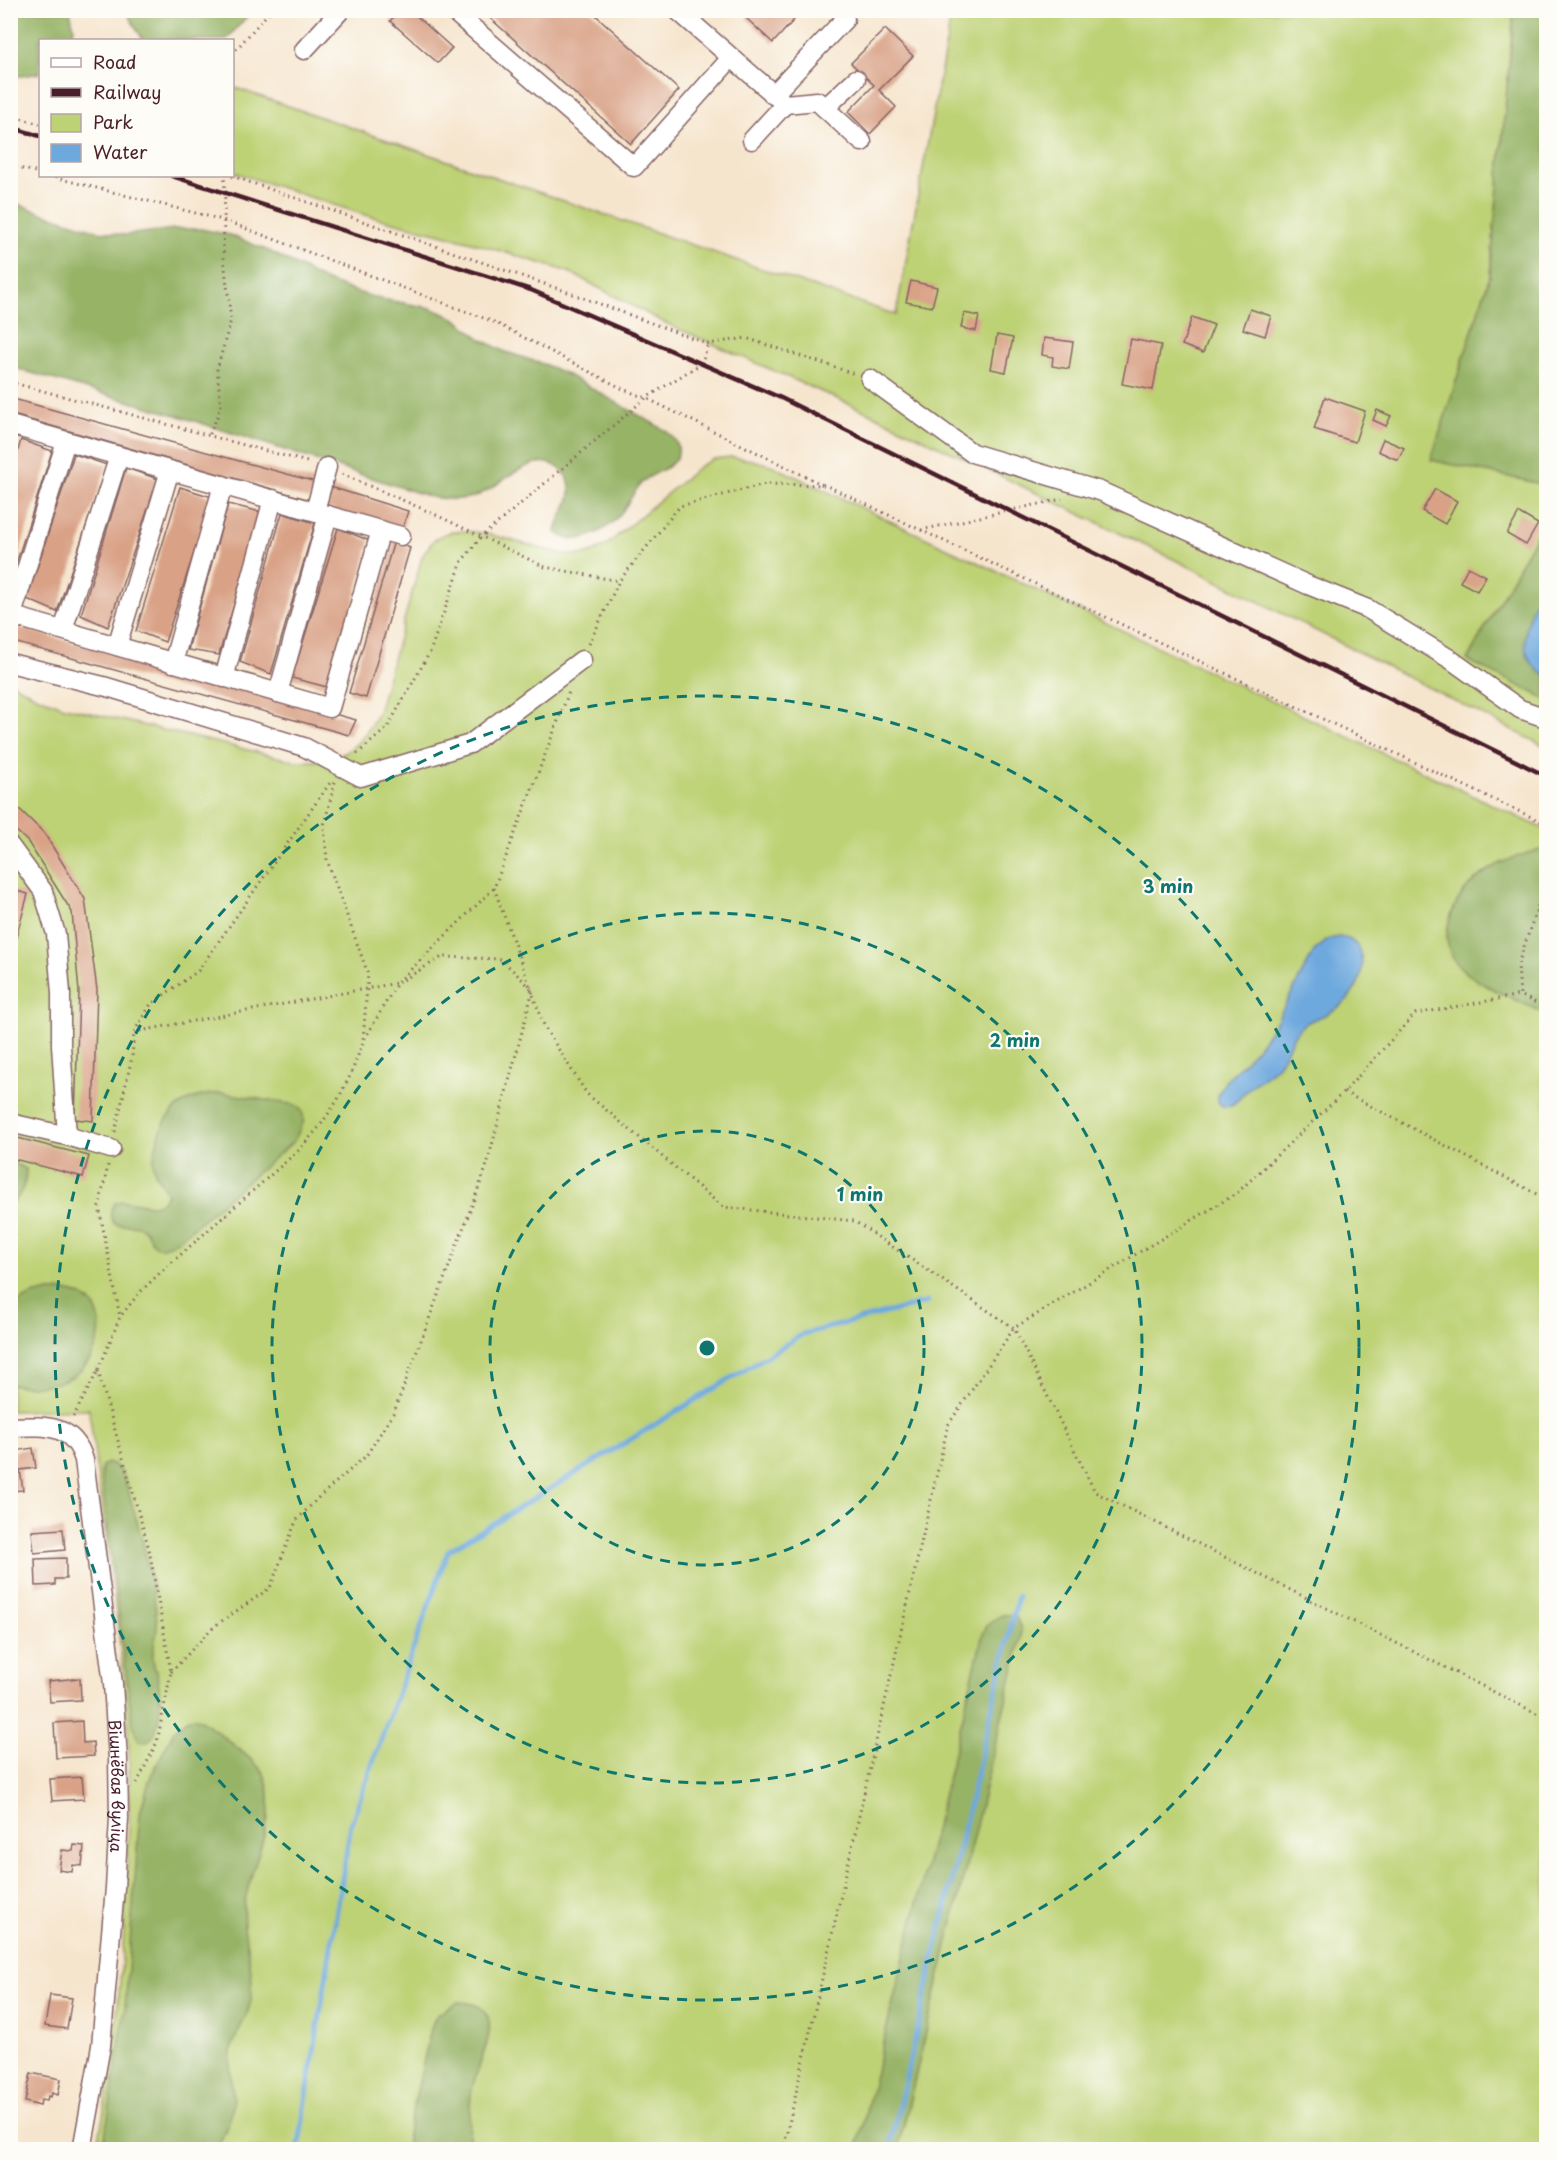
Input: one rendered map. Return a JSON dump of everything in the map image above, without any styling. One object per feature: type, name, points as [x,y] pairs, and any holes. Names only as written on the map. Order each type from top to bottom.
[{"type":"street","points":[[304,50],[341,10]]},
{"type":"street","points":[[452,10],[633,167],[731,58]]},
{"type":"street","points":[[677,10],[698,17],[731,58],[779,100],[817,101],[862,142]]},
{"type":"street","points":[[752,140],[779,100],[844,19]]},
{"type":"street","points":[[825,108],[856,79]]},
{"type":"street","points":[[870,379],[972,453],[1100,490],[1308,585],[1368,609],[1450,659],[1520,709],[1546,718]]},
{"type":"street","points":[[12,429],[66,441],[401,536]]},
{"type":"street","points":[[66,441],[11,615],[330,708],[381,530]]},
{"type":"street","points":[[63,630],[119,456]]},
{"type":"street","points":[[278,693],[321,513],[327,467]]},
{"type":"street","points":[[117,646],[170,470]]},
{"type":"street","points":[[173,663],[223,485]]},
{"type":"street","points":[[224,678],[273,500]]},
{"type":"street","points":[[10,663],[107,687],[303,747],[361,777],[470,744],[582,660]]},
{"type":"street","points":[[10,846],[43,891],[56,934],[62,993],[61,1046],[67,1136]]},
{"type":"street","points":[[10,1123],[111,1149]]},
{"type":"street","points":[[10,1427],[42,1426],[65,1432]]},
{"type":"street","name":"Вішнёвая вуліца","points":[[65,1432],[74,1438],[84,1460],[113,1684],[118,1759],[117,1850],[101,2046],[82,2150]]},
{"type":"path","points":[[234,52],[270,10]]},
{"type":"path","points":[[10,115],[39,124]]},
{"type":"path","points":[[10,166],[39,173]]},
{"type":"path","points":[[53,177],[224,220],[494,322],[625,390],[1546,824]]},
{"type":"path","points":[[210,434],[221,407],[217,369],[231,320],[223,251],[224,177]]},
{"type":"path","points":[[234,177],[562,290],[708,344],[746,338],[870,379]]},
{"type":"path","points":[[120,1317],[99,1207],[132,1057],[134,1032],[151,1004],[198,971],[342,767],[387,728],[430,652],[462,561],[475,545],[646,398],[702,363],[708,344]]},
{"type":"path","points":[[582,660],[619,581],[680,506],[765,484],[825,485]]},
{"type":"path","points":[[920,530],[1067,498]]},
{"type":"path","points":[[65,1432],[98,1371],[120,1317],[139,1293],[162,1271],[299,1150],[320,1126],[338,1101],[363,1042],[397,983],[494,888],[569,692]]},
{"type":"path","points":[[342,767],[331,793],[324,825],[327,860],[368,974],[363,1042]]},
{"type":"path","points":[[1520,995],[1518,964],[1546,883]]},
{"type":"path","points":[[494,888],[545,1028],[587,1094],[723,1207],[854,1221],[1014,1328],[1095,1492],[1546,1718]]},
{"type":"path","points":[[134,1032],[397,983],[442,957],[501,959],[533,990]]},
{"type":"path","points":[[171,1672],[213,1627],[270,1588],[296,1521],[318,1498],[366,1456],[394,1412],[486,1168],[533,990]]},
{"type":"path","points":[[783,2150],[948,1425],[1014,1328],[1237,1193],[1344,1092],[1415,1014],[1520,995],[1546,1008]]},
{"type":"path","points":[[1344,1092],[1546,1200]]},
{"type":"path","points":[[98,1371],[149,1549],[171,1672],[157,1742],[133,1790]]},
{"type":"green space","points":[[11,10],[70,11],[74,28],[71,39],[39,39],[39,73],[11,75]]},
{"type":"green space","points":[[126,11],[252,11],[227,39],[142,39]]},
{"type":"green space","points":[[952,11],[1514,11],[1490,275],[1432,460],[1546,485],[1546,518],[1467,660],[1546,699],[1546,747],[1192,568],[874,415],[663,322],[569,272],[468,241],[365,215],[234,172],[234,87],[896,315]]},
{"type":"green space","points":[[1514,11],[1546,11],[1546,485],[1431,460],[1490,275]]},
{"type":"green space","points":[[10,201],[98,231],[125,235],[174,229],[201,229],[230,235],[269,251],[324,280],[351,290],[376,298],[431,308],[456,319],[481,339],[503,351],[568,375],[665,430],[677,443],[678,453],[669,466],[642,483],[621,513],[608,526],[591,536],[572,539],[556,532],[569,498],[570,486],[562,471],[550,463],[527,466],[473,497],[447,499],[431,497],[179,416],[11,367]]},
{"type":"green space","points":[[732,457],[771,465],[1546,830],[1546,2149],[97,2149],[113,2047],[123,1944],[129,1820],[128,1729],[116,1609],[89,1409],[11,1411],[10,682],[36,696],[65,707],[295,761],[324,760],[335,757],[355,746],[378,712],[422,557],[434,540],[445,534],[459,531],[475,532],[549,551],[587,554],[604,547],[700,466],[713,459]]},
{"type":"green space","points":[[1546,518],[1546,699],[1467,660]]},
{"type":"green space","points":[[1546,849],[1546,1014],[1499,992],[1466,972],[1452,955],[1447,933],[1455,907],[1463,893],[1474,881],[1515,857]]},
{"type":"green space","points":[[224,1093],[296,1105],[302,1111],[304,1121],[294,1141],[179,1240],[168,1245],[156,1246],[144,1229],[138,1226],[115,1224],[111,1211],[115,1204],[121,1201],[156,1204],[163,1201],[167,1193],[153,1165],[156,1147],[167,1118],[174,1110],[191,1099]]},
{"type":"green space","points":[[11,1162],[26,1169],[22,1189],[11,1206]]},
{"type":"green space","points":[[50,1291],[67,1291],[77,1294],[88,1300],[95,1308],[100,1329],[94,1351],[81,1370],[66,1380],[37,1386],[11,1384],[11,1306],[32,1295]]},
{"type":"green space","points":[[107,1463],[117,1467],[125,1480],[144,1547],[156,1607],[157,1626],[153,1658],[159,1687],[160,1708],[153,1737],[147,1741],[139,1741],[133,1727],[101,1473],[102,1466]]},
{"type":"green space","points":[[1002,1615],[1016,1617],[1021,1629],[1021,1638],[898,2149],[857,2149],[983,1634],[987,1625]]},
{"type":"green space","points":[[194,1717],[220,1734],[252,1761],[264,1774],[269,1790],[267,1823],[244,1907],[244,1929],[252,1993],[251,2002],[231,2052],[232,2111],[218,2149],[103,2149],[125,2008],[140,1813],[150,1778],[174,1731],[187,1719]]},
{"type":"green space","points":[[458,2002],[475,2005],[485,2012],[489,2022],[489,2035],[472,2089],[468,2149],[407,2149],[407,2134],[432,2025],[437,2014]]},
{"type":"water","points":[[1546,577],[1546,676],[1534,666],[1525,643],[1530,616]]},
{"type":"water","points":[[1339,937],[1353,942],[1361,956],[1361,974],[1354,991],[1335,1010],[1302,1026],[1278,1065],[1250,1087],[1236,1102],[1229,1106],[1221,1105],[1217,1101],[1217,1096],[1225,1082],[1257,1048],[1276,1022],[1314,951],[1329,939]]},
{"type":"building","points":[[400,10],[410,10],[452,48],[438,63],[390,21]]},
{"type":"building","points":[[481,10],[590,10],[679,90],[631,144]]},
{"type":"building","points":[[753,10],[803,10],[773,43],[746,18]]},
{"type":"building","points":[[885,29],[913,56],[879,90],[896,107],[870,134],[848,112],[874,85],[851,63]]},
{"type":"building","points":[[911,281],[937,287],[932,307],[906,302]]},
{"type":"building","points":[[1250,309],[1271,316],[1265,336],[1243,329]]},
{"type":"building","points":[[964,313],[979,316],[976,331],[961,328]]},
{"type":"building","points":[[1192,317],[1214,325],[1203,353],[1182,345]]},
{"type":"building","points":[[997,335],[1013,338],[1006,372],[991,369]]},
{"type":"building","points":[[1044,338],[1073,342],[1069,369],[1052,366],[1053,357],[1042,355]]},
{"type":"building","points":[[1131,339],[1161,345],[1153,390],[1122,384]]},
{"type":"building","points":[[1325,397],[1365,411],[1355,442],[1314,429]]},
{"type":"building","points":[[10,398],[316,482],[310,500],[10,414]]},
{"type":"building","points":[[1377,410],[1391,416],[1386,426],[1373,420]]},
{"type":"building","points":[[1383,439],[1404,448],[1398,460],[1378,451]]},
{"type":"building","points":[[21,440],[52,451],[11,579],[10,477]]},
{"type":"building","points":[[74,454],[107,465],[57,612],[27,599]]},
{"type":"building","points":[[126,468],[158,479],[108,627],[81,615]]},
{"type":"building","points":[[180,487],[212,497],[165,642],[136,631]]},
{"type":"building","points":[[331,487],[408,511],[403,528],[326,508]]},
{"type":"building","points":[[1435,489],[1457,501],[1445,524],[1422,511]]},
{"type":"building","points":[[228,504],[261,512],[219,655],[188,650]]},
{"type":"building","points":[[282,513],[315,523],[271,674],[240,662]]},
{"type":"building","points":[[1519,513],[1538,524],[1526,545],[1507,534]]},
{"type":"building","points":[[338,528],[370,541],[331,688],[292,678]]},
{"type":"building","points":[[394,541],[410,548],[366,698],[349,693]]},
{"type":"building","points":[[1468,567],[1486,576],[1477,591],[1460,582]]},
{"type":"building","points":[[10,625],[356,720],[349,735],[10,641]]},
{"type":"building","points":[[10,800],[44,833],[85,899],[97,990],[93,1121],[75,1119],[79,992],[72,912],[28,842],[10,825]]},
{"type":"building","points":[[10,889],[28,894],[11,956],[10,956]]},
{"type":"building","points":[[10,1136],[89,1156],[83,1177],[10,1158]]},
{"type":"building","points":[[33,1448],[36,1468],[20,1470],[23,1490],[10,1491],[10,1456],[15,1456],[14,1451]]},
{"type":"building","points":[[63,1529],[65,1550],[34,1553],[32,1531]]},
{"type":"building","points":[[66,1558],[66,1579],[55,1579],[55,1585],[36,1586],[35,1559]]},
{"type":"building","points":[[80,1678],[81,1700],[50,1702],[48,1681]]},
{"type":"building","points":[[82,1721],[83,1743],[93,1742],[94,1756],[56,1758],[54,1723]]},
{"type":"building","points":[[82,1777],[84,1799],[52,1801],[50,1779]]},
{"type":"building","points":[[74,1845],[84,1846],[82,1866],[73,1865],[72,1872],[59,1870],[62,1850],[73,1851]]},
{"type":"building","points":[[50,1995],[72,1998],[67,2029],[45,2026]]},
{"type":"building","points":[[31,2073],[61,2079],[58,2095],[52,2093],[51,2097],[48,2096],[47,2101],[41,2100],[40,2106],[25,2102]]},
{"type":"waterway","points":[[298,2150],[351,1824],[448,1551],[803,1334],[928,1302]]},
{"type":"waterway","points":[[889,2150],[1018,1596]]},
{"type":"railway","points":[[10,127],[39,136]]},
{"type":"railway","points":[[175,177],[531,290],[781,398],[1546,776]]}]
